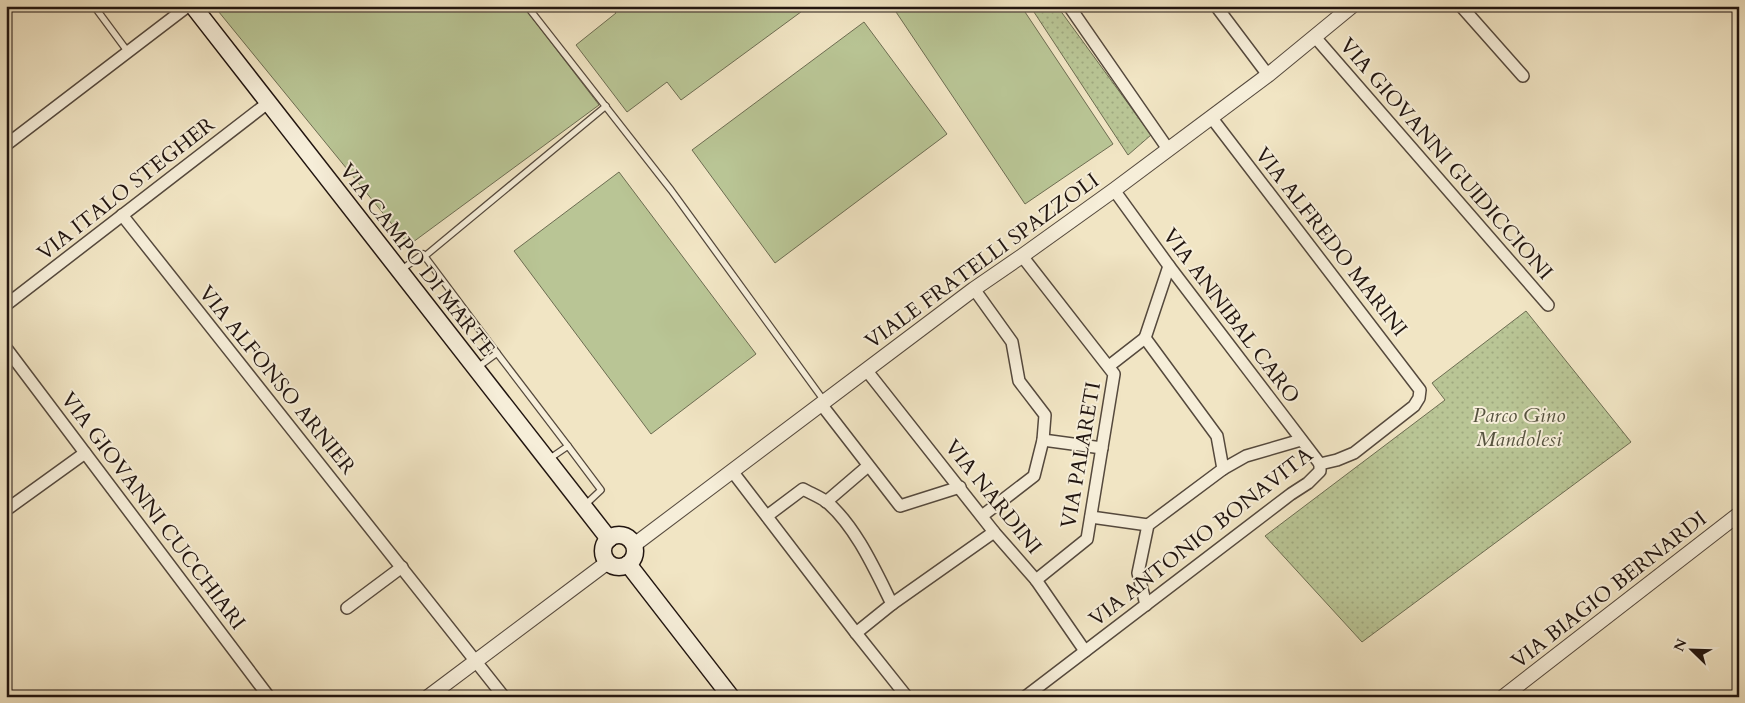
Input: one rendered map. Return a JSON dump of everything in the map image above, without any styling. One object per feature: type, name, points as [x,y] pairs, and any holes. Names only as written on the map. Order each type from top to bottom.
[{"type":"main road","name":"VIA CAMPO DI MARTE","points":[[193,6],[609,539]]},
{"type":"main road","points":[[613,536],[623,536],[634,545],[634,555],[628,564],[618,567],[608,562],[604,554],[604,548],[613,536]]},
{"type":"main road","points":[[628,564],[731,697]]},
{"type":"street","points":[[6,145],[188,6]]},
{"type":"street","points":[[1069,6],[1168,149]]},
{"type":"street","points":[[1216,6],[1268,75]]},
{"type":"street","name":"VIALE FRATELLI SPAZZOLI","points":[[634,545],[974,289],[1114,190],[1268,75],[1352,6]]},
{"type":"street","points":[[1461,6],[1523,76]]},
{"type":"street","name":"VIA GIOVANNI GUIDICCIONI","points":[[1315,37],[1548,305]]},
{"type":"street","name":"VIA ITALO STEGHER","points":[[6,305],[269,102]]},
{"type":"street","name":"VIA ALFREDO MARINI","points":[[1212,117],[1420,390]]},
{"type":"street","name":"VIA ANNIBAL CARO","points":[[1114,190],[1169,266],[1320,464]]},
{"type":"street","name":"VIA ALFONSO ARNIER","points":[[122,215],[504,697]]},
{"type":"street","name":"VIA PALARETI","points":[[1022,256],[1114,374],[1086,540],[1036,580]]},
{"type":"street","points":[[1109,366],[1145,338],[1169,266]]},
{"type":"street","points":[[974,289],[1012,342],[1020,381],[1046,415],[1043,440],[1034,476],[982,516]]},
{"type":"street","points":[[1145,338],[1217,436],[1223,469]]},
{"type":"street","name":"VIA GIOVANNI CUCCHIARI","points":[[6,348],[269,697]]},
{"type":"street","name":"VIA NARDINI","points":[[867,371],[994,532],[1036,580],[1085,651]]},
{"type":"street","name":"VIA ANTONIO BONAVITA","points":[[1025,697],[1308,483],[1320,471],[1320,464],[1346,457],[1364,446],[1414,406],[1419,398],[1420,390]]},
{"type":"street","points":[[823,403],[868,466],[900,506],[960,487]]},
{"type":"street","points":[[1043,440],[1102,448]]},
{"type":"street","points":[[1146,605],[1138,573],[1148,525],[1223,469],[1246,456],[1300,440]]},
{"type":"street","points":[[6,510],[86,453]]},
{"type":"street","points":[[826,502],[868,466]]},
{"type":"street","points":[[732,471],[856,633],[908,697]]},
{"type":"street","points":[[767,516],[803,489],[826,502],[841,518],[866,551],[892,604]]},
{"type":"street","name":"VIA BIAGIO BERNARDI","points":[[1503,697],[1739,514]]},
{"type":"street","points":[[1091,517],[1148,525]]},
{"type":"street","points":[[856,633],[892,604],[994,532]]},
{"type":"street","points":[[428,697],[608,562]]},
{"type":"street","points":[[348,608],[402,567]]},
{"type":"lane","points":[[94,6],[128,52]]},
{"type":"lane","points":[[527,6],[671,190],[823,403]]},
{"type":"lane","points":[[399,271],[423,254],[425,256],[606,106]]},
{"type":"lane","points":[[425,256],[601,490],[583,507]]},
{"type":"lane","points":[[475,369],[497,353]]},
{"type":"lane","points":[[547,460],[568,446]]},
{"type":"green space","points":[[214,6],[523,6],[599,105],[409,245]]},
{"type":"green space","points":[[611,6],[809,6],[681,100],[667,82],[627,112],[576,45],[616,13]]},
{"type":"green space","points":[[892,6],[1021,6],[1113,144],[1025,204]]},
{"type":"green space","points":[[1030,6],[1057,6],[1151,135],[1128,155]]},
{"type":"green space","points":[[864,22],[947,134],[775,263],[692,150]]},
{"type":"green space","points":[[619,172],[756,354],[651,434],[514,251]]},
{"type":"green space","name":"Parco Gino Mandolesi","points":[[1526,311],[1631,442],[1362,642],[1265,536],[1445,400],[1432,383]]}]
